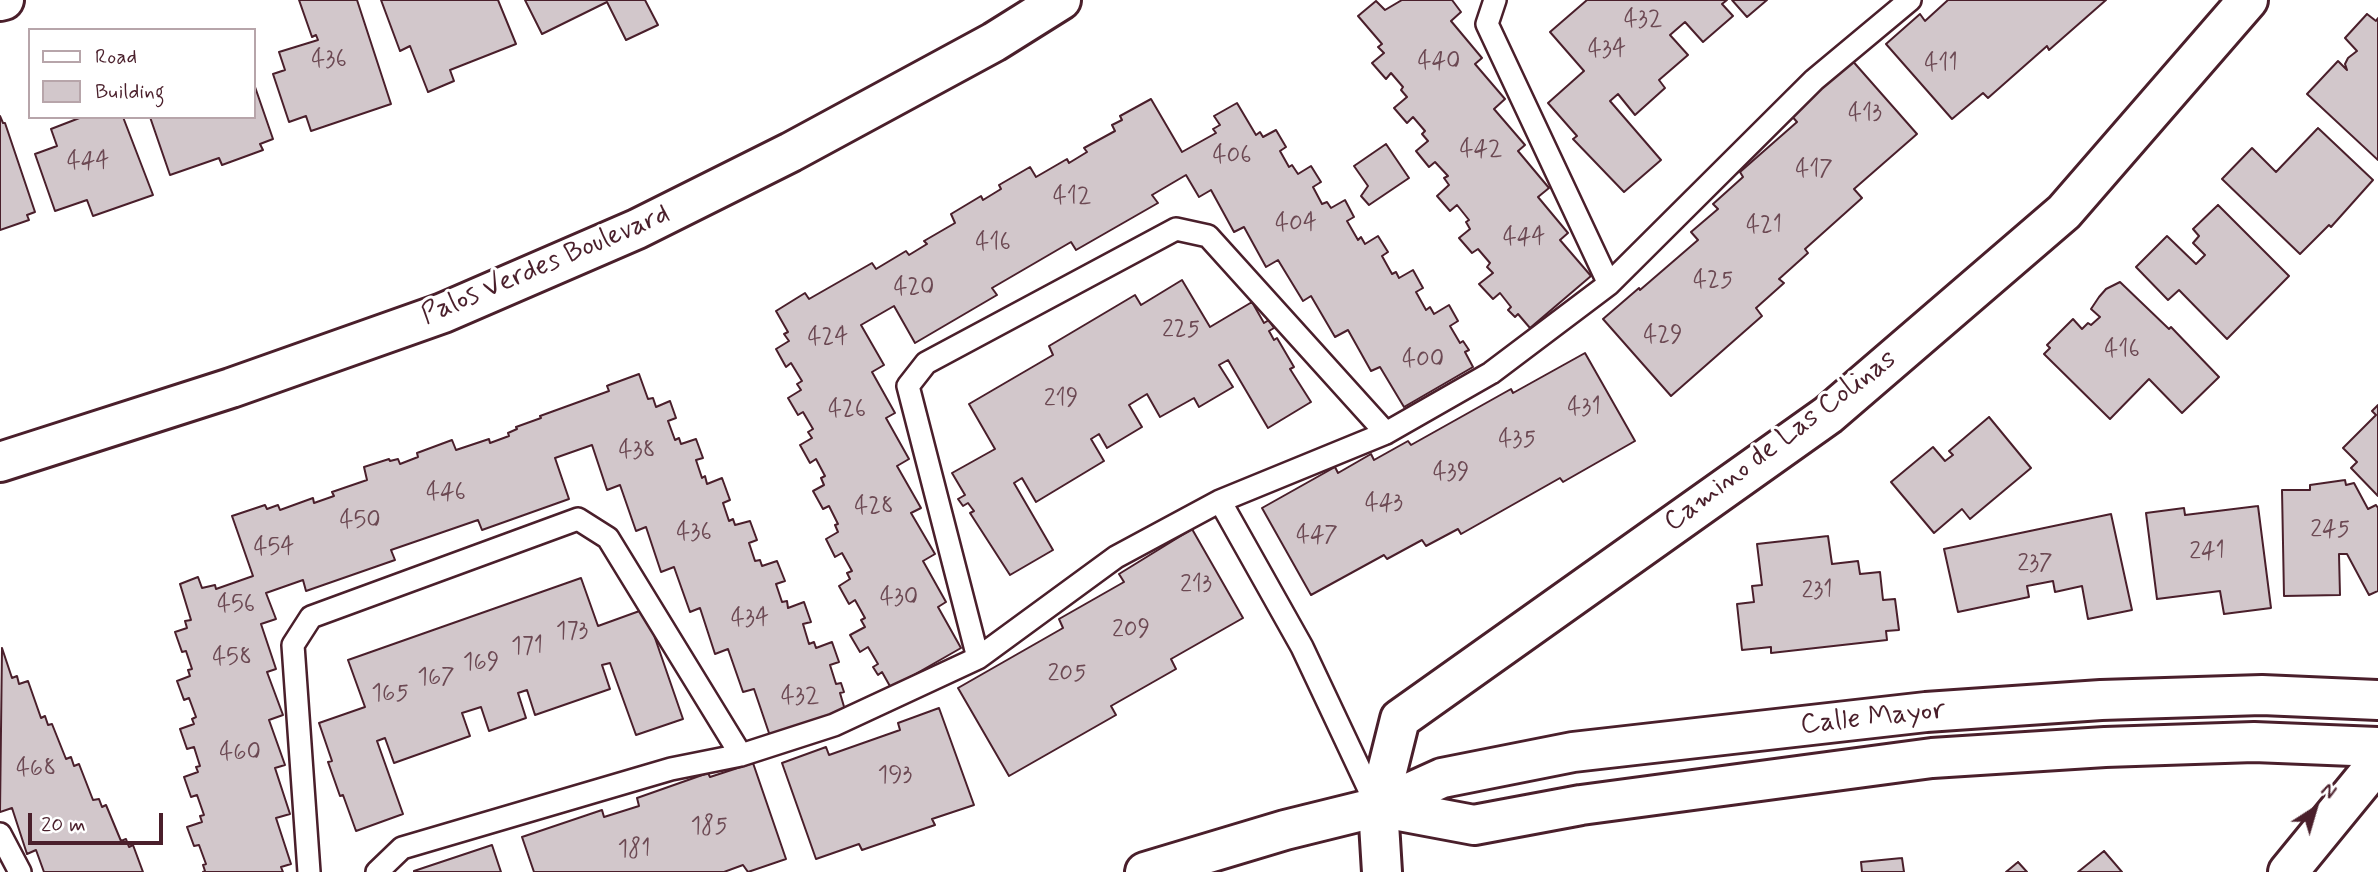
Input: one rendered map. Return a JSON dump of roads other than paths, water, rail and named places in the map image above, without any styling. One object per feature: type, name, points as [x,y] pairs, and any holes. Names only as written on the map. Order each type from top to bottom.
[{"type":"street","name":"Palos Verdes Boulevard","points":[[0,462],[231,388],[443,313],[637,229],[791,152],[994,42],[1061,0]]},
{"type":"street","name":"Camino de Las Colinas","points":[[1382,872],[1378,807],[1400,719],[1828,415],[2064,212],[2248,0]]},
{"type":"street","name":"Calle Mayor","points":[[1145,872],[1285,830],[1378,807],[1442,778],[1573,752],[1926,712],[2101,700],[2262,695],[2378,700]]},
{"type":"street","name":"Calle Mayor","points":[[1378,807],[1474,825],[1581,805],[1932,758],[2105,747],[2254,742],[2378,747]]},
{"type":"street","points":[[2288,872],[2378,762]]},
{"type":"lane","points":[[1495,0],[1487,24],[1609,285]]},
{"type":"lane","points":[[377,872],[402,848],[671,769],[741,755],[834,725],[978,658],[1116,557],[1220,501],[1386,433],[1492,373],[1609,285],[1814,80],[1910,0]]},
{"type":"lane","points":[[978,658],[908,386],[926,363],[1176,229],[1208,236],[1386,433]]},
{"type":"lane","points":[[1220,501],[1302,647],[1378,807]]},
{"type":"lane","points":[[309,872],[293,645],[311,617],[578,519],[608,538],[741,755]]},
{"type":"lane","points":[[0,834],[20,872]]}]
